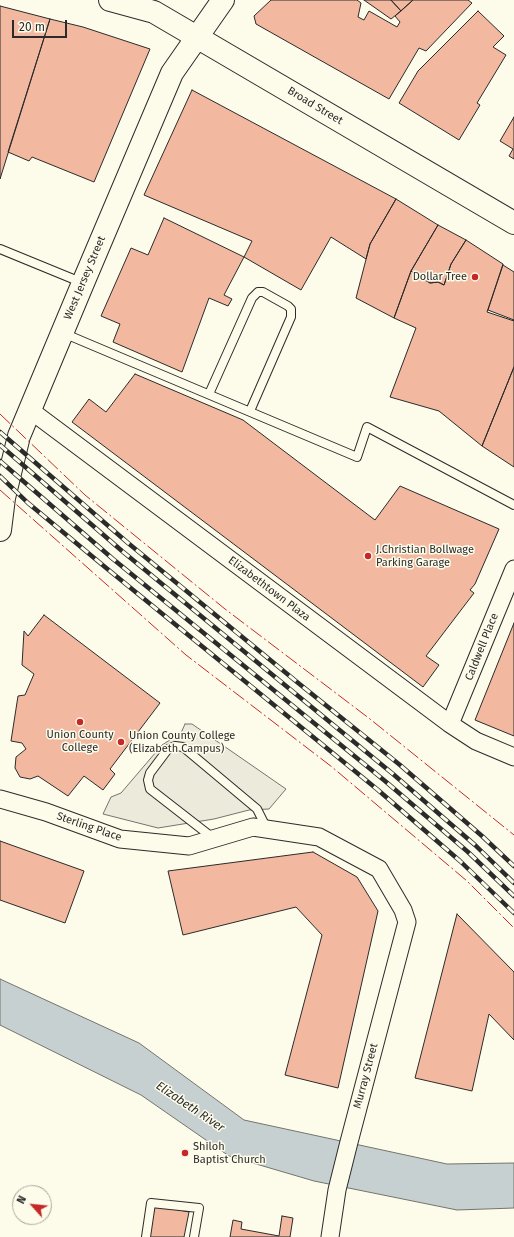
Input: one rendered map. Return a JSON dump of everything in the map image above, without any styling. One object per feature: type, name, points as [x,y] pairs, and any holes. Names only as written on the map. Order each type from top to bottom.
[{"type":"street","name":"Broad Street","points":[[110,0],[154,12],[514,223]]},
{"type":"street","name":"West Jersey Street","points":[[0,530],[4,498],[19,436],[83,283],[172,72],[196,36],[223,0]]},
{"type":"street","name":"Elizabethtown Plaza","points":[[30,410],[450,724],[476,741],[514,757]]},
{"type":"street","name":"Caldwell Place","points":[[450,724],[514,569]]},
{"type":"street","name":"Sterling Place","points":[[0,798],[46,812],[120,839],[189,846],[253,827],[319,837],[379,869],[405,916]]},
{"type":"street","name":"Murray Street","points":[[330,1237],[337,1190],[407,922],[405,916]]},
{"type":"lane","points":[[0,249],[83,283]]},
{"type":"lane","points":[[209,394],[252,298],[258,292],[264,292],[288,306],[291,309],[291,317],[250,411]]},
{"type":"lane","points":[[62,333],[357,457],[367,427],[514,505]]},
{"type":"lane","points":[[214,838],[150,789],[148,780],[150,773],[168,749],[175,746],[188,752],[257,808],[267,829]]},
{"type":"lane","points":[[146,1237],[151,1203],[199,1208],[194,1237]]},
{"type":"shaded area","points":[[185,724],[192,724],[286,789],[269,809],[249,810],[214,819],[158,828],[103,814],[111,797],[121,793],[162,745],[181,733]]},
{"type":"water","name":"Elizabeth River","points":[[0,979],[139,1043],[244,1120],[447,1164],[514,1163],[514,1208],[457,1210],[314,1181],[229,1156],[141,1095],[0,1025]]},
{"type":"building","points":[[271,0],[357,0],[361,3],[358,17],[364,20],[369,11],[397,27],[400,22],[395,16],[413,0],[468,0],[472,3],[426,51],[419,48],[389,99],[256,24],[254,16]]},
{"type":"building","points":[[364,0],[391,0],[401,11],[391,19]]},
{"type":"building","points":[[391,0],[413,0],[401,11]]},
{"type":"building","points":[[0,6],[50,19],[0,179]]},
{"type":"building","points":[[478,11],[504,36],[493,47],[506,55],[477,103],[480,105],[459,140],[399,103],[418,71]]},
{"type":"building","points":[[50,19],[83,27],[150,49],[94,182],[32,157],[29,161],[8,152]]},
{"type":"building","points":[[192,90],[396,199],[370,244],[366,259],[331,237],[301,290],[244,257],[252,241],[144,195]]},
{"type":"building","points":[[514,117],[514,159],[509,156],[513,149],[500,141]]},
{"type":"building","points":[[396,199],[438,225],[411,271],[394,318],[356,298],[370,244]]},
{"type":"building","points":[[164,218],[244,257],[224,295],[232,299],[228,306],[209,298],[182,372],[113,342],[120,324],[101,316],[131,248],[148,255]]},
{"type":"building","points":[[438,225],[466,240],[451,264],[444,285],[438,282],[430,283],[411,271]]},
{"type":"building","points":[[466,240],[503,264],[488,310],[514,320],[514,367],[482,446],[439,411],[390,397],[416,328],[394,318],[411,271],[430,283],[438,282],[444,285],[451,264]]},
{"type":"building","points":[[503,265],[514,272],[514,321],[487,312]]},
{"type":"building","points":[[514,367],[514,467],[482,446]]},
{"type":"building","name":"J.Christian Bollwage Parking Garage","points":[[135,374],[243,420],[375,520],[400,486],[499,529],[475,584],[470,590],[474,593],[426,656],[439,665],[423,687],[72,422],[89,399],[106,412]]},
{"type":"building","name":"Union County College","points":[[44,615],[160,703],[110,769],[115,774],[103,790],[84,776],[68,796],[38,776],[30,779],[20,777],[15,768],[16,757],[26,749],[22,743],[11,741],[18,696],[25,695],[34,674],[22,665],[24,631],[28,636]]},
{"type":"building","points":[[514,623],[514,736],[475,720]]},
{"type":"building","points":[[0,841],[84,871],[65,923],[0,900]]},
{"type":"building","points":[[313,852],[357,877],[378,911],[338,1088],[285,1075],[322,935],[296,907],[183,935],[168,871]]},
{"type":"building","points":[[457,914],[514,972],[514,1040],[489,1014],[472,1091],[415,1078]]},
{"type":"building","points":[[155,1205],[189,1212],[184,1237],[149,1237]]},
{"type":"building","points":[[282,1216],[293,1218],[290,1237],[230,1237],[233,1220],[242,1222],[241,1229],[279,1236]]},
{"type":"railway","points":[[0,432],[128,543],[400,765],[482,836],[514,866]]},
{"type":"railway","points":[[0,445],[122,551],[393,774],[475,845],[514,883]]},
{"type":"railway","points":[[0,461],[113,559],[385,781],[468,852],[514,896]]},
{"type":"railway","points":[[0,476],[28,503],[105,567],[378,790],[460,861],[514,913]]},
{"type":"power","points":[[0,414],[85,495],[225,609],[370,719],[514,835]]},
{"type":"power","points":[[0,490],[186,655],[332,767],[467,881],[514,928]]},
{"type":"place","name":"Dollar Tree","points":[[475,277]]},
{"type":"place","name":"J.Christian Bollwage Parking Garage","points":[[368,556]]},
{"type":"place","name":"Union County College","points":[[80,722]]},
{"type":"place","name":"Union County College (Elizabeth Campus)","points":[[121,742]]},
{"type":"place","name":"Shiloh Baptist Church","points":[[185,1153]]}]
